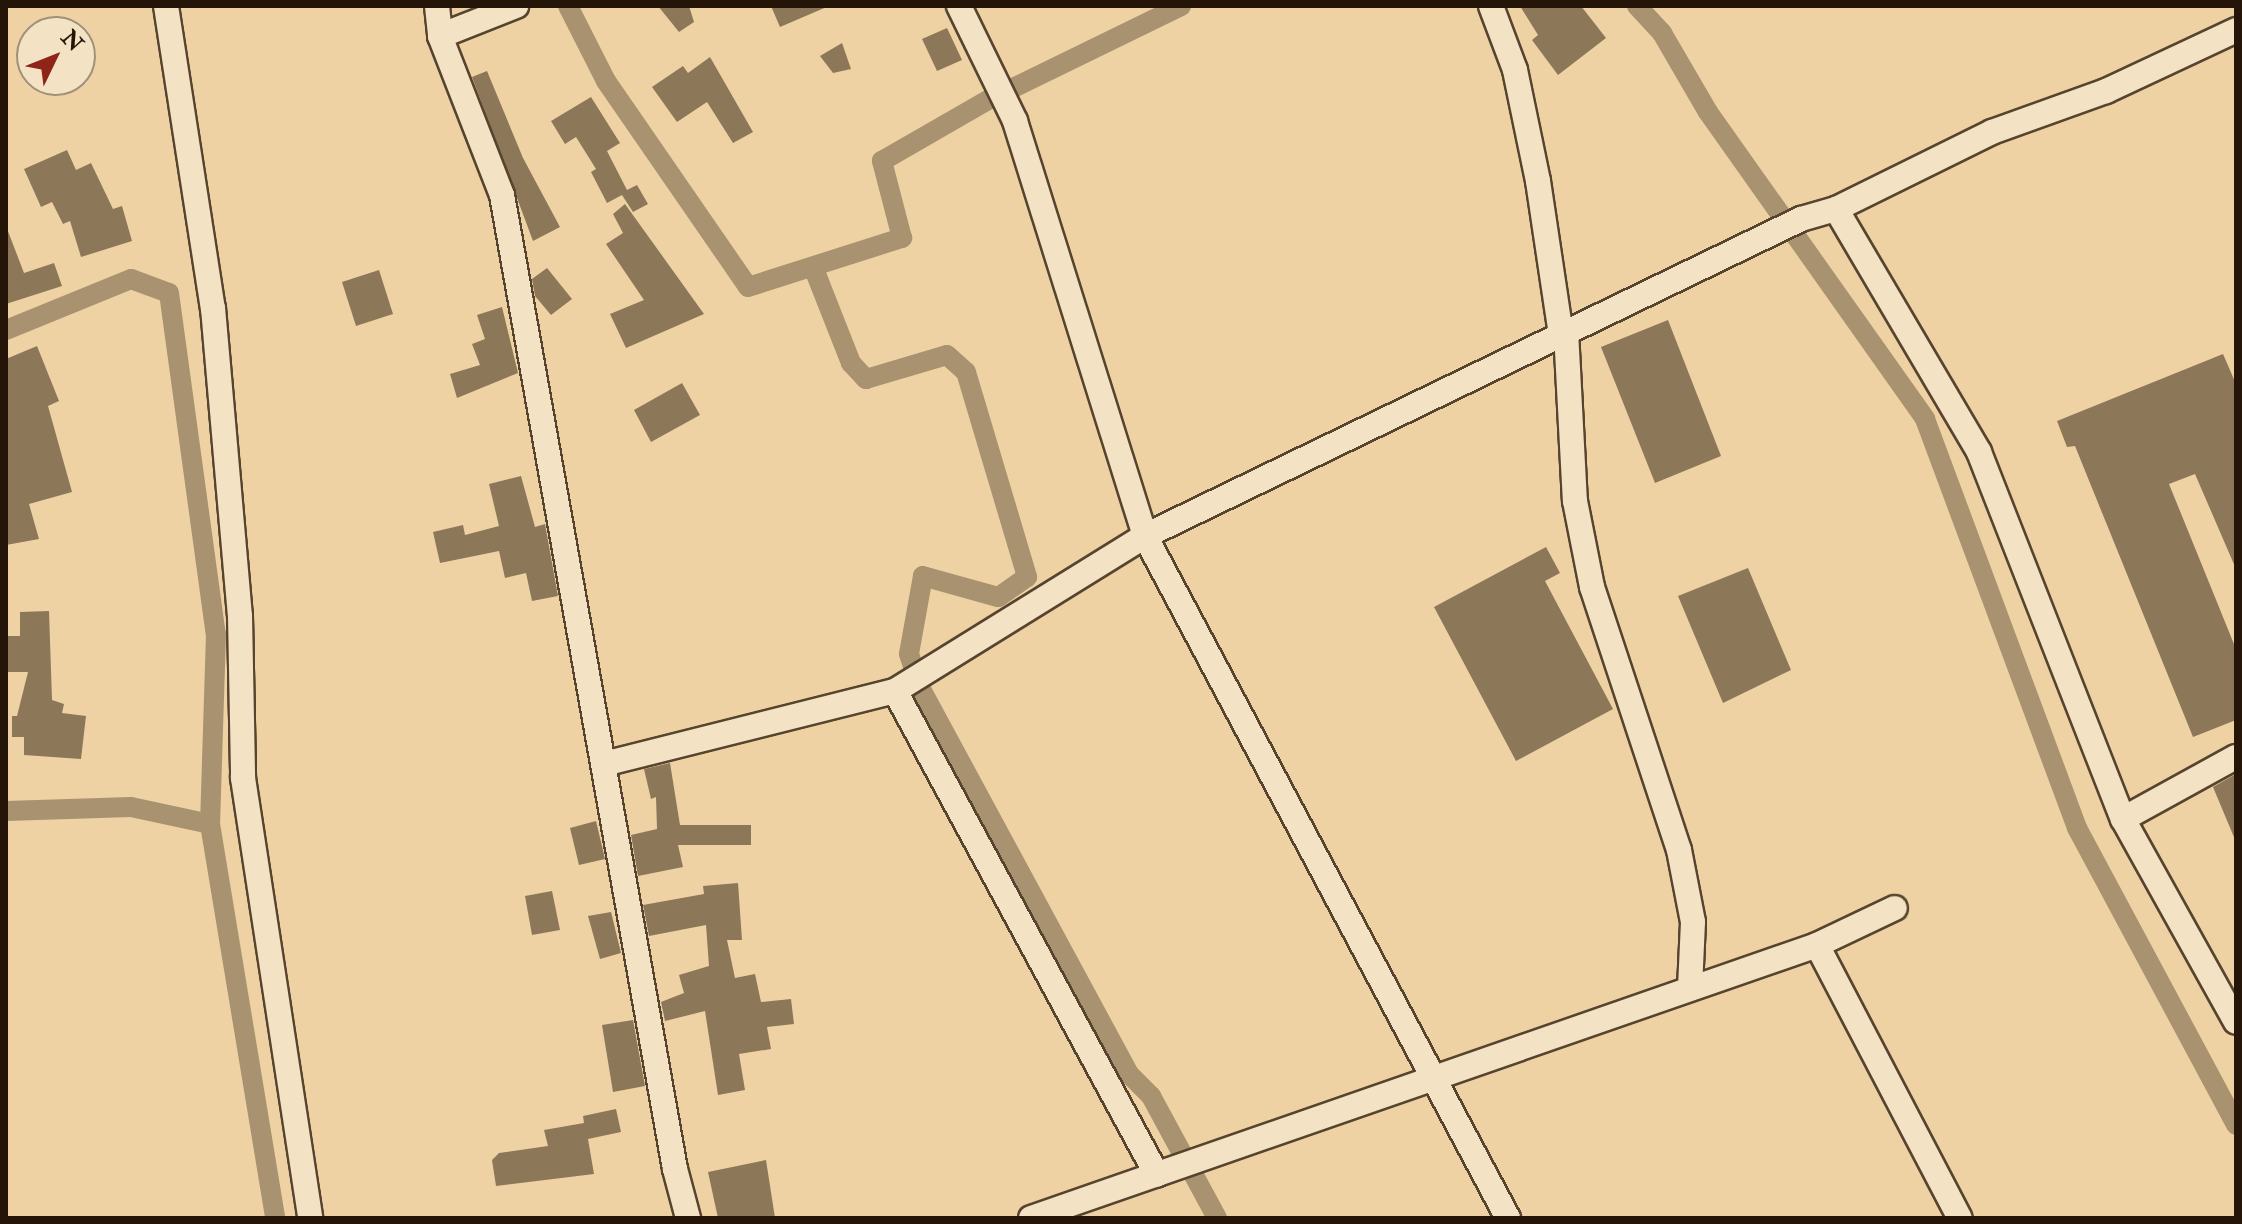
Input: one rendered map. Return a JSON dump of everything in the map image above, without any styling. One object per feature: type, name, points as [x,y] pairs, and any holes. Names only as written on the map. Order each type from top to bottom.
[{"type":"street","points":[[166,6],[213,308],[240,616],[243,778],[310,1218]]},
{"type":"street","points":[[437,6],[440,36],[502,195],[675,1169],[688,1218]]},
{"type":"street","points":[[440,36],[516,6]]},
{"type":"street","points":[[959,6],[1015,121],[1145,536],[1508,1218]]},
{"type":"street","points":[[1491,6],[1518,84],[1563,333],[1575,501],[1592,587],[1679,850],[1693,922],[1690,987]]},
{"type":"street","points":[[604,764],[895,691],[1145,536],[1801,219],[1836,209],[1992,132],[2106,91],[2236,30]]},
{"type":"street","points":[[1836,209],[1979,452],[2123,819],[2236,1022]]},
{"type":"street","points":[[895,691],[1165,1173]]},
{"type":"street","points":[[2123,819],[2236,757]]},
{"type":"street","points":[[1031,1218],[1225,1154],[1433,1076],[1817,945],[1895,908]]},
{"type":"street","points":[[1817,945],[1960,1218]]},
{"type":"building","points":[[658,6],[689,6],[694,22],[679,32]]},
{"type":"building","points":[[771,6],[829,6],[780,27]]},
{"type":"building","points":[[1520,6],[1581,6],[1606,38],[1558,75],[1532,40],[1538,35]]},
{"type":"building","points":[[947,28],[962,60],[937,71],[922,39]]},
{"type":"building","points":[[842,43],[851,69],[833,73],[820,56]]},
{"type":"building","points":[[710,57],[753,132],[733,143],[707,102],[677,122],[652,87],[683,66],[688,73]]},
{"type":"building","points":[[487,71],[523,158],[560,227],[533,241],[472,77]]},
{"type":"building","points":[[591,97],[620,143],[607,151],[627,190],[637,185],[648,204],[633,212],[622,195],[607,203],[591,172],[596,169],[576,137],[565,144],[551,121]]},
{"type":"building","points":[[67,150],[76,170],[91,163],[113,209],[122,206],[132,241],[81,257],[70,221],[63,224],[52,202],[41,207],[24,169]]},
{"type":"building","points":[[625,204],[704,314],[626,348],[610,314],[644,300],[606,244],[623,233],[613,214]]},
{"type":"building","points":[[6,226],[24,273],[54,263],[62,286],[6,304]]},
{"type":"building","points":[[547,268],[572,299],[551,315],[535,296],[532,279]]},
{"type":"building","points":[[379,270],[393,314],[356,326],[342,282]]},
{"type":"building","points":[[502,307],[518,373],[457,398],[450,374],[480,365],[472,344],[485,339],[477,315]]},
{"type":"building","points":[[1668,320],[1721,456],[1655,483],[1601,347]]},
{"type":"building","points":[[37,346],[59,401],[48,406],[72,492],[29,504],[39,539],[6,545],[6,359]]},
{"type":"building","points":[[2223,354],[2236,384],[2236,569],[2195,474],[2169,484],[2236,649],[2236,720],[2193,737],[2075,446],[2067,447],[2057,421]]},
{"type":"building","points":[[682,383],[700,415],[651,442],[634,410]]},
{"type":"building","points":[[521,476],[535,527],[545,524],[558,596],[532,601],[526,573],[505,578],[499,551],[440,563],[433,532],[463,525],[465,535],[499,526],[489,484]]},
{"type":"building","points":[[1546,547],[1560,573],[1545,581],[1613,709],[1516,761],[1434,607]]},
{"type":"building","points":[[1748,568],[1791,670],[1723,703],[1678,596]]},
{"type":"building","points":[[49,611],[52,700],[64,704],[62,713],[86,716],[81,759],[24,755],[24,737],[12,737],[12,716],[17,716],[28,672],[6,672],[6,636],[20,636],[20,612]]},
{"type":"building","points":[[670,763],[680,825],[751,825],[751,845],[678,845],[683,867],[638,876],[631,835],[657,829],[656,797],[651,799],[644,769]]},
{"type":"building","points":[[2236,774],[2236,842],[2213,787]]},
{"type":"building","points":[[596,821],[605,859],[579,865],[570,828]]},
{"type":"building","points":[[738,883],[742,940],[727,940],[735,978],[755,974],[761,1002],[791,999],[794,1024],[767,1027],[771,1049],[739,1054],[745,1090],[718,1095],[705,1011],[665,1021],[661,1002],[684,993],[679,975],[709,966],[706,925],[649,936],[643,905],[704,894],[703,886]]},
{"type":"building","points":[[552,891],[560,930],[532,935],[525,896]]},
{"type":"building","points":[[611,912],[621,953],[600,959],[588,916]]},
{"type":"building","points":[[633,1020],[645,1086],[613,1092],[602,1025]]},
{"type":"building","points":[[616,1109],[621,1132],[588,1139],[594,1174],[496,1186],[492,1160],[499,1153],[548,1146],[544,1130],[584,1123],[583,1116]]},
{"type":"building","points":[[766,1160],[775,1218],[718,1218],[708,1172]]},
{"type":"waterway","points":[[568,6],[606,81],[748,287],[902,238],[882,161],[990,99]]},
{"type":"waterway","points":[[1013,88],[1181,6]]},
{"type":"waterway","points":[[1637,6],[1662,33],[1708,112],[1925,419],[2077,828],[2236,1125]]},
{"type":"waterway","points":[[814,269],[851,363],[866,379],[947,355],[966,372],[1027,577],[998,597],[923,576],[909,654],[913,666]]},
{"type":"waterway","points":[[6,330],[131,279],[169,293],[216,634],[210,824]]},
{"type":"waterway","points":[[922,691],[1130,1075],[1151,1096],[1217,1218]]},
{"type":"waterway","points":[[6,811],[131,807],[210,824],[275,1218]]}]
